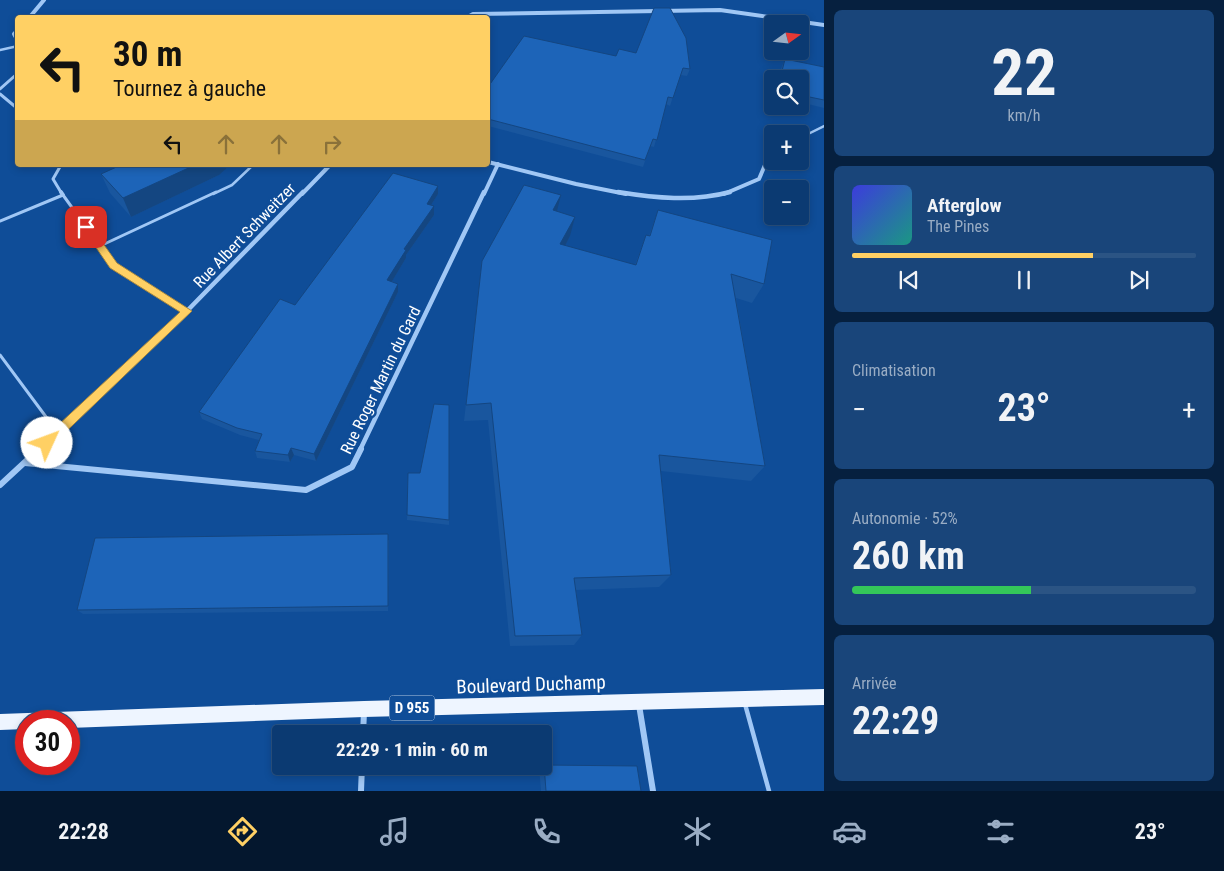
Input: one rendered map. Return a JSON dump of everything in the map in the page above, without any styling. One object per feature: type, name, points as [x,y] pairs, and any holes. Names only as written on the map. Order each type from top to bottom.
[{"type":"main road","name":"Boulevard Duchamp","points":[[0,722],[364,709],[824,697]]},
{"type":"street","points":[[32,15],[44,0]]},
{"type":"street","points":[[472,15],[720,10],[824,25]]},
{"type":"street","points":[[0,89],[15,76]]},
{"type":"street","points":[[0,94],[15,106]]},
{"type":"street","points":[[490,162],[623,193],[679,198],[728,192],[759,179],[764,168]]},
{"type":"street","name":"Rue Roger Martin du Gard","points":[[25,463],[306,490],[352,468],[498,164]]},
{"type":"street","points":[[60,167],[53,179],[63,195]]},
{"type":"street","name":"Rue Albert Schweitzer","points":[[0,485],[187,311],[328,167]]},
{"type":"street","points":[[638,702],[653,791]]},
{"type":"street","points":[[363,725],[364,709]]},
{"type":"street","points":[[361,791],[362,775]]},
{"type":"lane","points":[[0,50],[15,47]]},
{"type":"lane","points":[[809,134],[824,126]]},
{"type":"lane","points":[[100,246],[232,185],[251,167]]},
{"type":"lane","points":[[0,221],[63,195],[114,266],[187,311]]},
{"type":"lane","points":[[0,355],[58,432]]},
{"type":"lane","points":[[743,699],[769,791]]},
{"type":"building","points":[[654,8],[670,8],[686,38],[690,69],[683,68],[673,98],[668,97],[657,140],[653,139],[645,160],[490,120],[490,84],[524,36],[616,56],[619,49],[636,53]]},
{"type":"building","points":[[785,60],[824,67],[824,100],[809,97],[809,70],[782,70]]},
{"type":"building","points":[[117,167],[191,167],[123,198],[101,174]]},
{"type":"building","points":[[393,173],[438,186],[427,204],[434,206],[404,249],[406,250],[387,280],[398,284],[314,454],[291,448],[288,455],[255,451],[262,434],[237,428],[199,412],[280,299],[295,305]]},
{"type":"building","points":[[524,185],[561,195],[553,210],[575,217],[560,244],[636,265],[646,235],[650,236],[658,210],[772,240],[764,284],[731,274],[765,466],[659,455],[671,575],[574,578],[582,635],[515,636],[491,403],[466,405],[482,261]]},
{"type":"building","points":[[434,404],[449,405],[449,520],[407,515],[408,473],[420,473]]},
{"type":"building","points":[[388,534],[388,606],[77,610],[95,538]]},
{"type":"building","points":[[552,765],[637,766],[641,791],[546,791],[545,775],[552,775]]},
{"type":"route","points":[[47,443],[187,311],[114,266],[86,227]]}]
